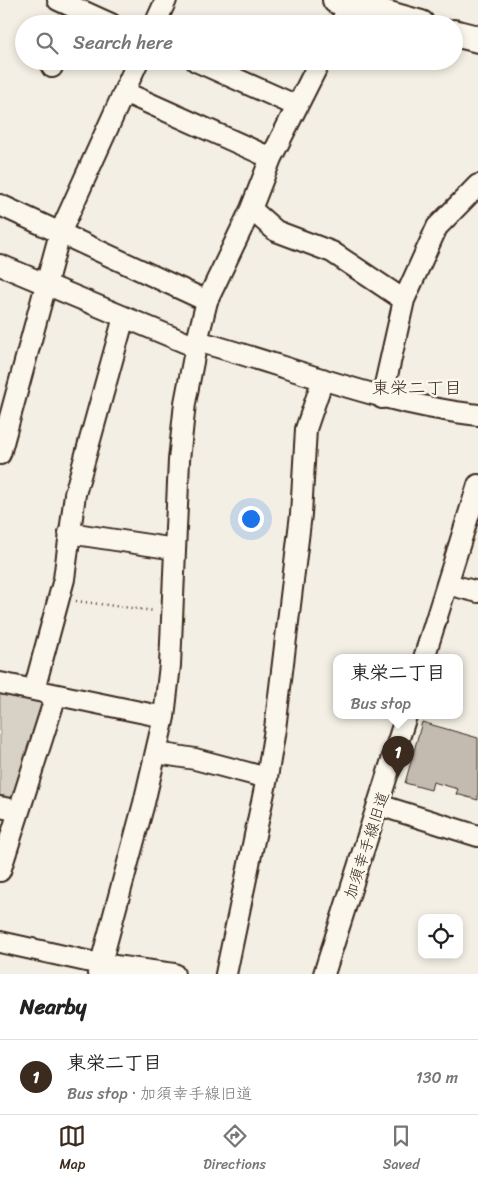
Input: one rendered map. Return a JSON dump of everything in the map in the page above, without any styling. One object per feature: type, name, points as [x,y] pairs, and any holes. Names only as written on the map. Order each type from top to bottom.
[{"type":"main road","points":[[345,7],[381,15]]},
{"type":"main road","points":[[463,35],[478,39]]},
{"type":"street","points":[[58,0],[72,15]]},
{"type":"street","points":[[159,15],[166,0]]},
{"type":"street","points":[[0,454],[60,232],[134,70]]},
{"type":"street","points":[[216,70],[297,106]]},
{"type":"street","points":[[99,969],[157,752],[164,717],[170,665],[179,460],[185,403],[196,344],[207,301],[251,209],[271,158],[315,70]]},
{"type":"street","points":[[124,92],[271,158]]},
{"type":"street","points":[[382,398],[404,300],[437,227],[478,184]]},
{"type":"street","points":[[0,205],[207,301]]},
{"type":"street","points":[[251,209],[276,230],[332,252],[404,300]]},
{"type":"street","points":[[0,265],[124,317],[196,344],[323,379],[382,398],[440,411],[478,415]]},
{"type":"street","points":[[34,690],[64,579],[75,494],[124,317]]},
{"type":"street","points":[[226,974],[267,778],[298,546],[306,429],[323,379]]},
{"type":"street","points":[[425,654],[478,485]]},
{"type":"street","points":[[70,533],[175,549]]},
{"type":"street","points":[[447,584],[478,592]]},
{"type":"street","points":[[0,683],[164,717]]},
{"type":"street","points":[[0,871],[10,809],[56,695]]},
{"type":"street","name":"加須幸手線旧道","points":[[324,974],[405,719]]},
{"type":"street","points":[[157,752],[195,759],[267,778]]},
{"type":"street","points":[[379,804],[478,836]]},
{"type":"street","points":[[0,942],[99,969],[174,974]]},
{"type":"path","points":[[59,598],[172,613]]},
{"type":"shaded area","points":[[0,691],[41,699],[45,707],[15,801],[0,802]]},
{"type":"building","points":[[422,722],[478,738],[478,800],[456,794],[458,789],[433,782],[431,790],[405,783]]},
{"type":"place","name":"東栄二丁目","points":[[398,777]]},
{"type":"district","name":"東栄二丁目","points":[[417,388]]}]
